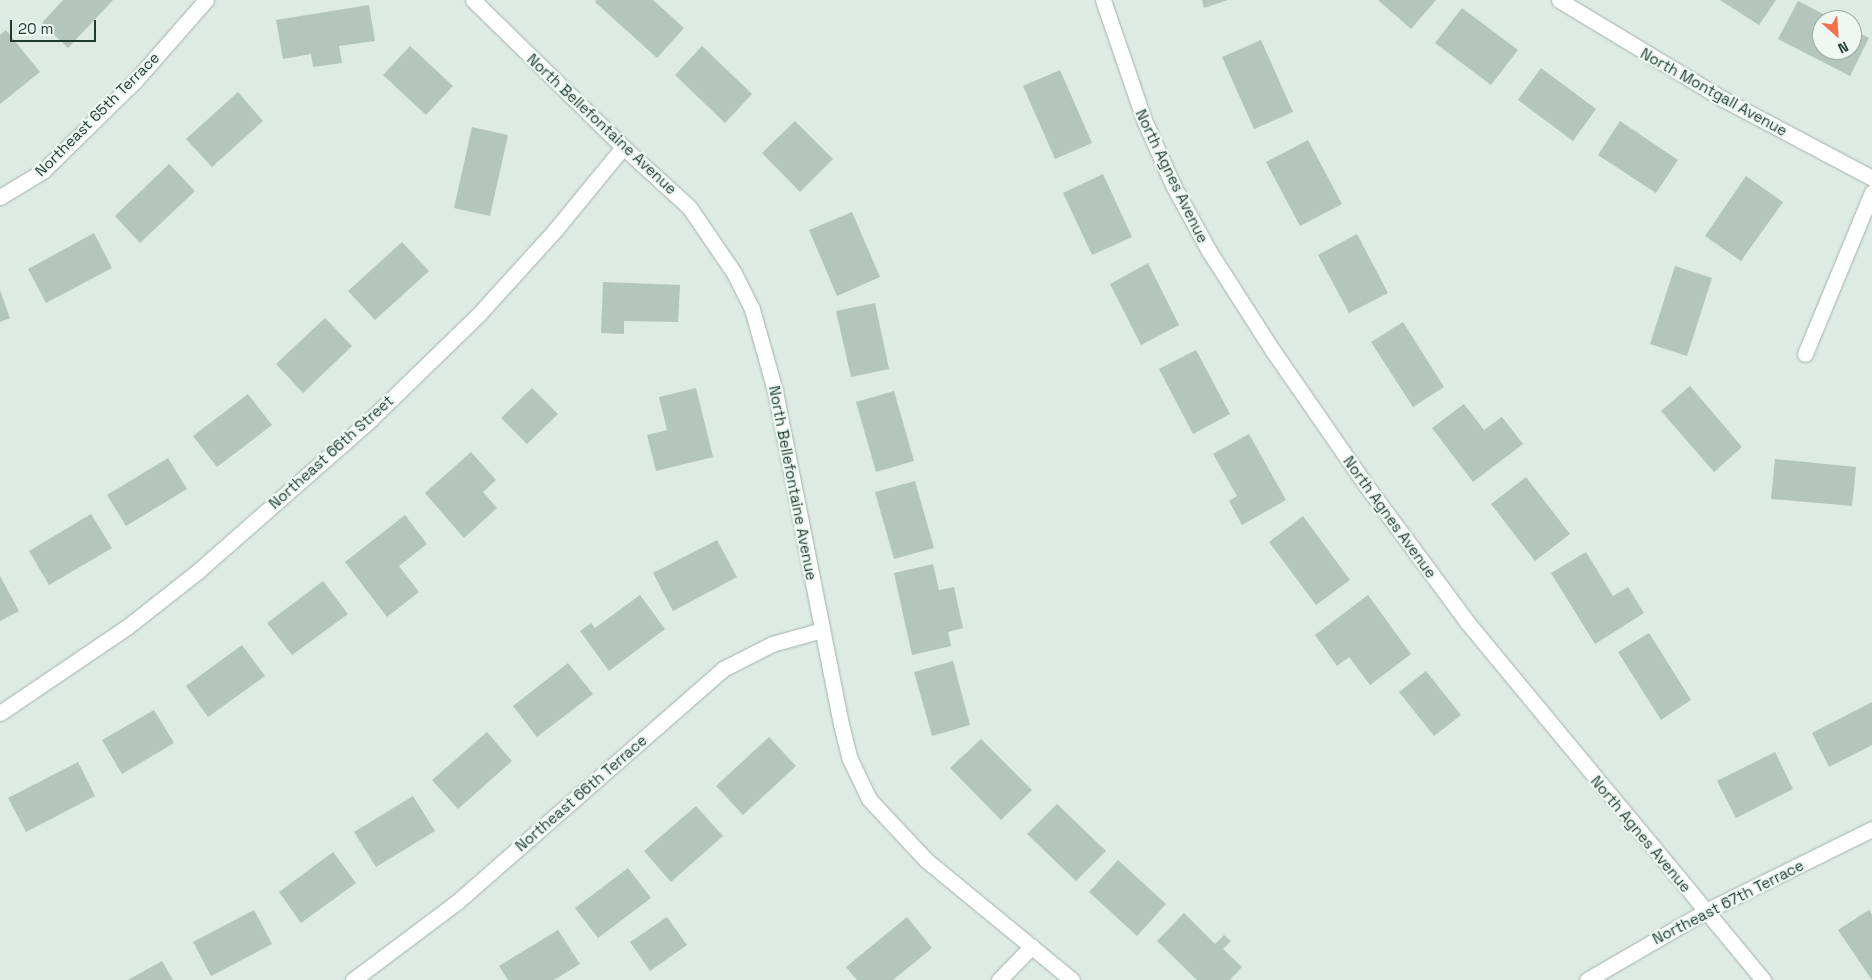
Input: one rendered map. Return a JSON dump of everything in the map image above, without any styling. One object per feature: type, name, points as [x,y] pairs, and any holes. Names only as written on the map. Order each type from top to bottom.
[{"type":"street","name":"Northeast 65th Terrace","points":[[0,196],[43,171],[134,81],[206,0]]},
{"type":"street","name":"North Bellefontaine Avenue","points":[[473,0],[623,148],[689,206],[734,273],[752,309],[775,391],[822,630],[850,759],[869,799],[926,860],[1072,980]]},
{"type":"street","name":"North Agnes Avenue","points":[[1103,0],[1144,120],[1174,187],[1209,251],[1273,351],[1368,488],[1467,622],[1763,980]]},
{"type":"street","name":"North Montgall Avenue","points":[[1559,0],[1723,99],[1872,178]]},
{"type":"street","name":"Northeast 66th Street","points":[[0,712],[54,679],[135,621],[197,572],[370,420],[479,314],[556,229],[623,148]]},
{"type":"street","points":[[1805,354],[1872,192]]},
{"type":"street","name":"Northeast 66th Terrace","points":[[353,980],[457,902],[723,669],[772,644],[822,630]]},
{"type":"street","name":"Northeast 67th Terrace","points":[[1587,980],[1706,911],[1872,829]]},
{"type":"street","points":[[999,980],[1032,946]]},
{"type":"building","points":[[63,0],[113,0],[68,48],[42,23]]},
{"type":"building","points":[[596,0],[653,0],[684,28],[657,58],[595,2]]},
{"type":"building","points":[[1202,0],[1228,0],[1204,8]]},
{"type":"building","points":[[1378,0],[1436,0],[1411,29]]},
{"type":"building","points":[[1720,0],[1776,0],[1759,25]]},
{"type":"building","points":[[1798,1],[1816,10],[1812,10],[1812,56],[1778,39]]},
{"type":"building","points":[[369,5],[375,41],[339,46],[342,63],[313,67],[311,54],[283,59],[276,20]]},
{"type":"building","points":[[1462,8],[1518,50],[1491,85],[1435,43]]},
{"type":"building","points":[[6,30],[40,72],[0,104],[0,35]]},
{"type":"building","points":[[1862,34],[1869,38],[1862,52]]},
{"type":"building","points":[[1261,40],[1293,112],[1254,129],[1222,57]]},
{"type":"building","points":[[410,46],[453,86],[426,115],[383,75]]},
{"type":"building","points":[[702,46],[752,94],[725,123],[675,75]]},
{"type":"building","points":[[1819,60],[1858,60],[1850,76]]},
{"type":"building","points":[[1541,68],[1596,109],[1573,141],[1518,100]]},
{"type":"building","points":[[1060,70],[1092,143],[1055,159],[1023,86]]},
{"type":"building","points":[[238,92],[263,121],[212,167],[186,139]]},
{"type":"building","points":[[795,121],[833,159],[800,192],[762,153]]},
{"type":"building","points":[[1620,121],[1678,160],[1656,193],[1598,155]]},
{"type":"building","points":[[472,127],[508,135],[490,216],[454,208]]},
{"type":"building","points":[[1308,140],[1342,204],[1300,226],[1266,162]]},
{"type":"building","points":[[169,164],[195,191],[140,243],[115,216]]},
{"type":"building","points":[[1103,174],[1132,237],[1092,255],[1063,193]]},
{"type":"building","points":[[1746,176],[1783,202],[1741,261],[1705,236]]},
{"type":"building","points":[[852,212],[880,277],[837,296],[809,230]]},
{"type":"building","points":[[94,233],[112,268],[46,303],[28,269]]},
{"type":"building","points":[[1357,234],[1388,293],[1349,313],[1318,255]]},
{"type":"building","points":[[402,242],[429,271],[375,320],[348,291]]},
{"type":"building","points":[[1148,263],[1179,325],[1141,345],[1110,284]]},
{"type":"building","points":[[1675,266],[1712,278],[1687,356],[1650,344]]},
{"type":"building","points":[[603,282],[680,285],[678,322],[624,321],[624,334],[601,333]]},
{"type":"building","points":[[0,290],[10,318],[0,322]]},
{"type":"building","points":[[875,303],[889,369],[851,377],[836,311]]},
{"type":"building","points":[[325,318],[352,346],[303,393],[276,364]]},
{"type":"building","points":[[1403,322],[1444,387],[1413,407],[1371,342]]},
{"type":"building","points":[[1196,350],[1230,414],[1193,434],[1159,369]]},
{"type":"building","points":[[1690,386],[1742,447],[1714,472],[1661,411]]},
{"type":"building","points":[[532,388],[558,414],[527,444],[501,418]]},
{"type":"building","points":[[696,388],[713,457],[656,471],[647,435],[667,430],[659,397]]},
{"type":"building","points":[[894,391],[914,461],[876,472],[856,402]]},
{"type":"building","points":[[248,394],[272,425],[217,467],[193,436]]},
{"type":"building","points":[[1464,404],[1484,430],[1502,417],[1523,444],[1473,482],[1432,428]]},
{"type":"building","points":[[1249,434],[1286,500],[1242,525],[1229,501],[1237,496],[1213,454]]},
{"type":"building","points":[[471,452],[496,480],[483,492],[497,508],[464,538],[425,493]]},
{"type":"building","points":[[168,458],[187,489],[126,526],[107,495]]},
{"type":"building","points":[[1775,459],[1856,467],[1852,506],[1771,499]]},
{"type":"building","points":[[1526,477],[1570,534],[1535,561],[1491,504]]},
{"type":"building","points":[[915,481],[934,548],[894,559],[875,492]]},
{"type":"building","points":[[91,514],[112,548],[49,585],[29,551]]},
{"type":"building","points":[[405,515],[427,544],[399,566],[419,592],[387,617],[345,562]]},
{"type":"building","points":[[1303,516],[1350,580],[1316,605],[1269,542]]},
{"type":"building","points":[[717,540],[737,577],[673,611],[653,573]]},
{"type":"building","points":[[1586,552],[1613,596],[1628,587],[1644,613],[1595,644],[1551,573]]},
{"type":"building","points":[[933,564],[939,590],[954,587],[963,628],[948,632],[951,646],[912,655],[894,573]]},
{"type":"building","points":[[0,576],[19,611],[0,621]]},
{"type":"building","points":[[323,581],[348,614],[292,655],[267,623]]},
{"type":"building","points":[[640,595],[665,629],[609,671],[580,631],[591,623],[595,628]]},
{"type":"building","points":[[1368,595],[1411,654],[1370,685],[1349,657],[1337,666],[1315,635]]},
{"type":"building","points":[[1649,633],[1691,700],[1661,720],[1618,652]]},
{"type":"building","points":[[242,645],[265,676],[208,717],[186,686]]},
{"type":"building","points":[[953,661],[970,725],[932,736],[914,672]]},
{"type":"building","points":[[568,663],[593,694],[537,737],[513,706]]},
{"type":"building","points":[[1426,671],[1461,715],[1434,736],[1399,692]]},
{"type":"building","points":[[1872,702],[1872,745],[1829,767],[1812,733]]},
{"type":"building","points":[[154,710],[174,743],[122,774],[102,740]]},
{"type":"building","points":[[487,732],[512,761],[458,809],[432,780]]},
{"type":"building","points":[[769,737],[796,766],[743,815],[716,786]]},
{"type":"building","points":[[981,739],[1032,790],[1001,820],[950,768]]},
{"type":"building","points":[[1775,752],[1793,789],[1736,818],[1717,781]]},
{"type":"building","points":[[78,762],[95,796],[26,832],[8,798]]},
{"type":"building","points":[[413,796],[435,831],[376,867],[354,832]]},
{"type":"building","points":[[1057,804],[1106,851],[1076,881],[1027,834]]},
{"type":"building","points":[[696,806],[723,836],[671,882],[644,851]]},
{"type":"building","points":[[333,852],[356,883],[301,923],[279,892]]},
{"type":"building","points":[[1118,860],[1166,904],[1137,936],[1089,892]]},
{"type":"building","points":[[628,868],[651,898],[598,938],[575,908]]},
{"type":"building","points":[[254,910],[272,944],[211,976],[193,942]]},
{"type":"building","points":[[1869,910],[1872,915],[1872,980],[1838,930]]},
{"type":"building","points":[[1184,913],[1215,944],[1224,935],[1231,941],[1223,949],[1242,967],[1230,980],[1197,980],[1157,941]]},
{"type":"building","points":[[667,917],[687,945],[650,971],[630,942]]},
{"type":"building","points":[[907,917],[932,948],[893,980],[857,980],[846,967]]},
{"type":"building","points":[[558,930],[580,964],[554,980],[508,980],[499,966]]},
{"type":"building","points":[[162,961],[173,980],[128,980]]}]
